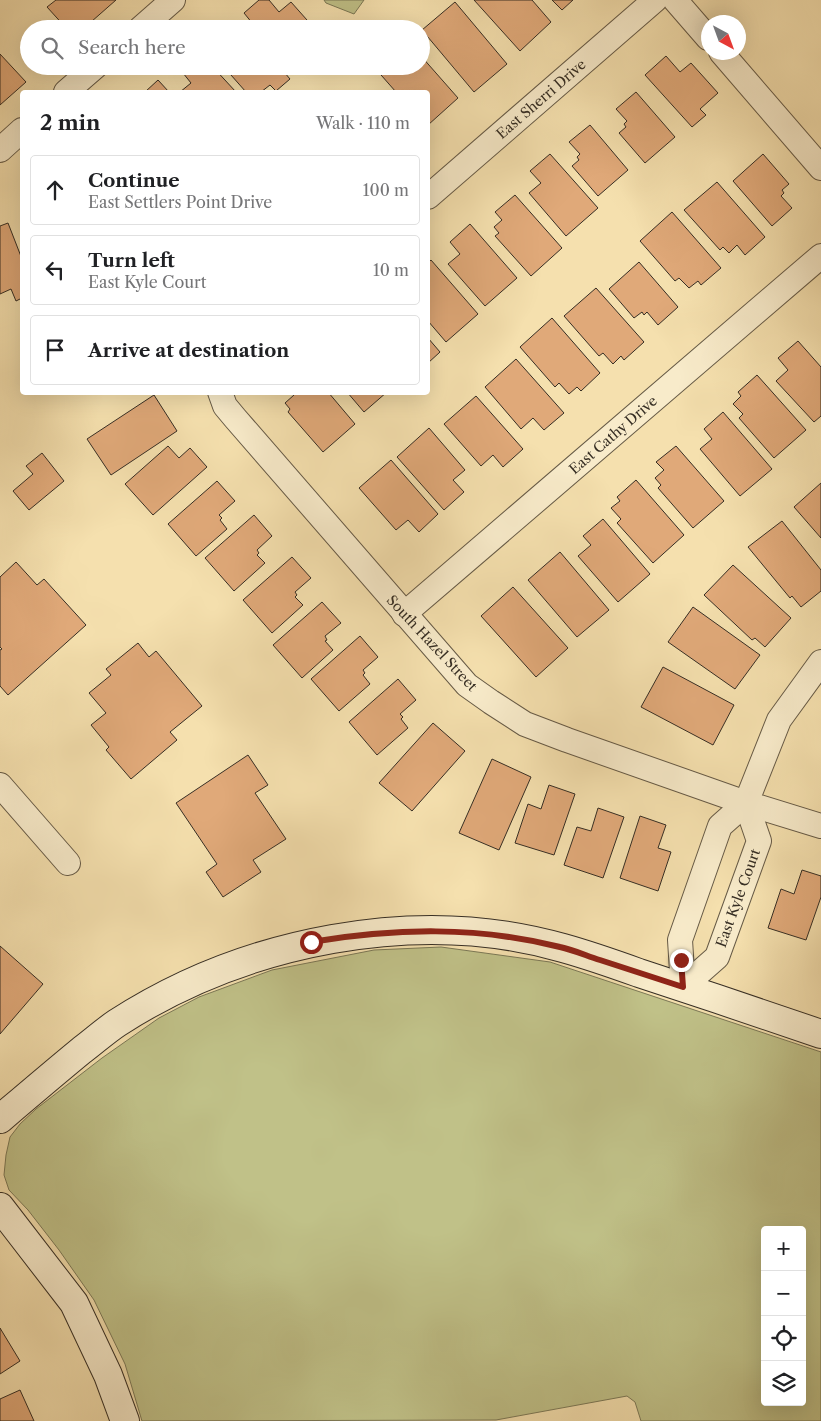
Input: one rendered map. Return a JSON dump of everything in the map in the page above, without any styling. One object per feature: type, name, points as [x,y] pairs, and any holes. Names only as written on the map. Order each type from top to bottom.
[{"type":"street","points":[[150,20],[173,0]]},
{"type":"street","name":"East Sherri Drive","points":[[430,196],[655,0]]},
{"type":"street","points":[[675,0],[701,30]]},
{"type":"street","points":[[728,60],[821,168]]},
{"type":"street","points":[[68,90],[86,75]]},
{"type":"street","points":[[0,150],[20,132]]},
{"type":"street","name":"East Cathy Drive","points":[[404,614],[821,256]]},
{"type":"street","name":"South Hazel Street","points":[[221,395],[225,406],[467,686],[525,724],[576,744],[746,803],[821,826]]},
{"type":"street","points":[[683,987],[680,940],[720,826],[746,803],[780,720],[821,662]]},
{"type":"street","points":[[0,785],[68,863]]},
{"type":"street","name":"East Kyle Court","points":[[683,987],[717,957],[759,841],[746,803]]},
{"type":"street","points":[[0,1119],[115,1024],[157,999],[223,970],[311,942],[356,935],[463,931],[561,947],[821,1034]]},
{"type":"street","points":[[0,1207],[74,1303],[108,1375],[125,1421]]},
{"type":"green space","points":[[324,0],[364,0],[354,14],[326,3]]},
{"type":"green space","points":[[441,947],[550,962],[821,1052],[821,1421],[641,1421],[635,1402],[627,1396],[496,1420],[142,1421],[125,1364],[94,1300],[59,1250],[28,1210],[9,1190],[4,1175],[10,1137],[20,1124],[36,1109],[102,1058],[159,1018],[199,997],[272,970],[374,950]]},
{"type":"building","points":[[56,0],[116,0],[93,20],[59,20],[47,7]]},
{"type":"building","points":[[259,0],[269,0],[279,12],[291,2],[307,20],[250,20],[244,13]]},
{"type":"building","points":[[474,0],[532,0],[551,22],[520,51]]},
{"type":"building","points":[[552,0],[573,0],[562,10]]},
{"type":"building","points":[[455,2],[507,64],[474,92],[430,40],[430,23]]},
{"type":"building","points":[[0,54],[26,82],[0,105]]},
{"type":"building","points":[[666,56],[680,72],[691,63],[718,93],[700,109],[706,115],[692,127],[645,75]]},
{"type":"building","points":[[430,66],[458,98],[430,123],[430,90],[394,90],[381,75],[430,75]]},
{"type":"building","points":[[185,75],[220,75],[234,90],[182,90],[191,83]]},
{"type":"building","points":[[231,75],[287,75],[290,79],[277,90],[270,85],[264,90],[244,90]]},
{"type":"building","points":[[158,80],[167,90],[147,90]]},
{"type":"building","points":[[636,92],[675,137],[645,163],[619,133],[626,127],[624,124],[627,121],[616,109]]},
{"type":"building","points":[[590,125],[628,170],[598,196],[572,166],[579,160],[577,157],[580,154],[569,142]]},
{"type":"building","points":[[550,154],[598,208],[566,236],[529,193],[541,183],[530,171]]},
{"type":"building","points":[[763,154],[789,184],[782,190],[784,193],[781,196],[792,208],[772,226],[733,181]]},
{"type":"building","points":[[717,182],[765,237],[745,255],[737,245],[729,253],[723,247],[720,250],[684,210]]},
{"type":"building","points":[[515,195],[562,248],[531,276],[495,236],[499,233],[494,227],[502,220],[495,212]]},
{"type":"building","points":[[672,212],[721,268],[701,285],[698,281],[689,288],[679,278],[675,281],[640,241]]},
{"type":"building","points":[[8,223],[20,254],[20,299],[16,301],[11,289],[0,294],[0,226]]},
{"type":"building","points":[[470,224],[517,278],[485,306],[448,264],[460,254],[450,242]]},
{"type":"building","points":[[430,261],[478,314],[446,342],[430,323]]},
{"type":"building","points":[[639,262],[678,307],[658,325],[647,312],[644,315],[642,312],[634,318],[609,289]]},
{"type":"building","points":[[596,288],[644,342],[624,360],[621,356],[613,364],[603,353],[599,356],[564,316]]},
{"type":"building","points":[[552,318],[600,373],[581,391],[577,387],[569,394],[559,383],[555,387],[520,347]]},
{"type":"building","points":[[430,340],[440,352],[430,361]]},
{"type":"building","points":[[798,341],[821,367],[821,416],[814,422],[776,381],[788,370],[778,358]]},
{"type":"building","points":[[516,359],[564,413],[544,430],[533,418],[521,429],[485,387]]},
{"type":"building","points":[[757,375],[806,430],[774,458],[739,418],[743,414],[733,404],[741,396],[738,392]]},
{"type":"building","points":[[154,395],[177,431],[111,475],[87,439]]},
{"type":"building","points":[[294,395],[331,395],[355,424],[323,452],[288,412],[290,409],[285,403]]},
{"type":"building","points":[[350,395],[384,395],[364,412]]},
{"type":"building","points":[[476,396],[523,449],[503,467],[493,455],[481,466],[444,424]]},
{"type":"building","points":[[723,412],[772,469],[740,496],[700,449],[712,439],[704,429]]},
{"type":"building","points":[[429,428],[465,470],[453,480],[464,492],[444,510],[397,457]]},
{"type":"building","points":[[168,446],[179,458],[190,448],[207,467],[153,515],[125,484]]},
{"type":"building","points":[[676,446],[724,501],[693,528],[658,488],[661,485],[655,478],[664,470],[656,462]]},
{"type":"building","points":[[42,453],[64,481],[29,510],[13,491],[33,474],[26,466]]},
{"type":"building","points":[[391,460],[438,514],[419,532],[408,520],[396,530],[359,488]]},
{"type":"building","points":[[636,480],[684,535],[653,563],[617,523],[621,519],[611,508],[620,501],[617,497]]},
{"type":"building","points":[[217,481],[235,501],[219,515],[222,518],[220,520],[227,529],[196,556],[168,524]]},
{"type":"building","points":[[821,483],[821,538],[794,507]]},
{"type":"building","points":[[254,515],[272,536],[257,550],[259,553],[257,555],[265,563],[234,591],[205,558]]},
{"type":"building","points":[[603,519],[650,574],[618,602],[578,556],[591,545],[583,536]]},
{"type":"building","points":[[782,521],[821,570],[821,591],[801,607],[792,596],[790,598],[748,547]]},
{"type":"building","points":[[560,552],[609,610],[577,637],[528,580]]},
{"type":"building","points":[[292,557],[311,578],[295,592],[297,595],[295,597],[303,605],[272,633],[243,600]]},
{"type":"building","points":[[16,562],[37,585],[44,579],[86,625],[8,695],[0,686],[0,650],[2,649],[0,647],[0,577]]},
{"type":"building","points":[[733,565],[791,618],[765,647],[755,638],[752,640],[704,595]]},
{"type":"building","points":[[513,587],[568,648],[536,677],[481,616]]},
{"type":"building","points":[[322,602],[341,623],[325,636],[327,640],[325,641],[333,650],[302,678],[273,645]]},
{"type":"building","points":[[693,607],[760,655],[735,689],[668,642]]},
{"type":"building","points":[[360,636],[378,657],[363,670],[365,673],[363,675],[370,684],[339,711],[311,679]]},
{"type":"building","points":[[138,643],[149,657],[156,651],[202,706],[170,732],[177,740],[131,779],[106,750],[109,747],[91,725],[106,713],[89,693],[111,675],[106,669]]},
{"type":"building","points":[[663,667],[734,705],[713,745],[641,707]]},
{"type":"building","points":[[398,679],[416,700],[400,714],[403,717],[401,719],[408,728],[377,755],[349,722]]},
{"type":"building","points":[[433,723],[465,751],[412,811],[379,783]]},
{"type":"building","points":[[248,755],[268,785],[255,793],[286,839],[253,860],[261,872],[223,897],[206,872],[217,864],[176,803]]},
{"type":"building","points":[[492,759],[531,777],[499,850],[459,833]]},
{"type":"building","points":[[549,785],[575,794],[554,855],[515,843],[528,804],[541,809]]},
{"type":"building","points":[[598,808],[624,817],[603,878],[564,865],[577,827],[591,831]]},
{"type":"building","points":[[640,816],[666,825],[658,848],[671,852],[658,891],[620,878]]},
{"type":"building","points":[[802,870],[821,876],[821,897],[806,940],[768,928],[781,889],[794,894]]},
{"type":"building","points":[[0,946],[43,984],[0,1034]]},
{"type":"building","points":[[0,1328],[20,1361],[0,1374]]},
{"type":"building","points":[[20,1390],[34,1421],[0,1421],[0,1399]]},
{"type":"route","points":[[311,942],[356,935],[463,931],[561,947],[683,987],[681,960]]}]
